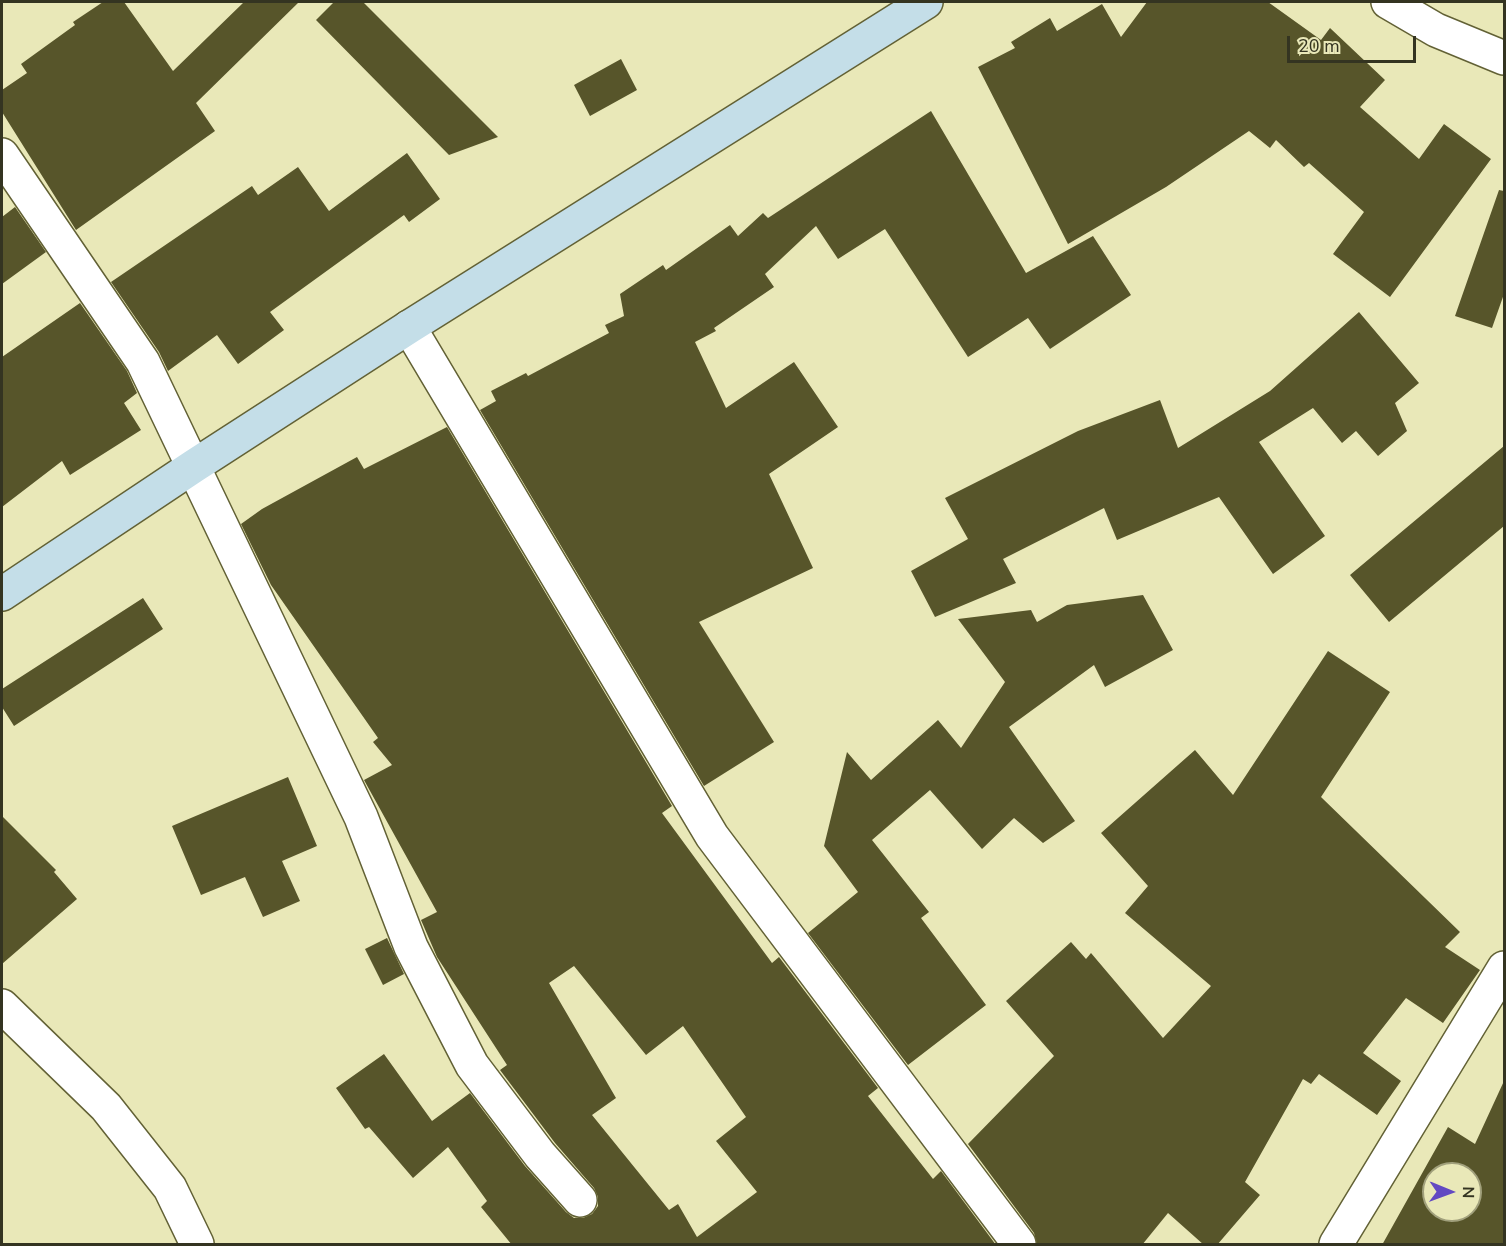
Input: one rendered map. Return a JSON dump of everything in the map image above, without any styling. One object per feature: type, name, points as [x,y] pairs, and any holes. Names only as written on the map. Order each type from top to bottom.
[{"type":"main road","points":[[2,594],[194,466],[909,6]]},
{"type":"street","points":[[1388,2],[1436,30],[1504,58]]},
{"type":"street","points":[[2,155],[143,363],[361,817],[411,947],[472,1065],[540,1155],[580,1200]]},
{"type":"street","points":[[409,327],[712,836],[1019,1245]]},
{"type":"street","points":[[1336,1245],[1504,968]]},
{"type":"street","points":[[2,1006],[106,1107],[170,1188],[197,1245]]},
{"type":"building","points":[[103,2],[124,2],[173,71],[244,2],[299,2],[196,103],[215,131],[76,230],[2,112],[2,90],[27,73],[21,64],[75,25],[73,22]]},
{"type":"building","points":[[334,2],[363,2],[498,137],[449,155],[316,20]]},
{"type":"building","points":[[1147,2],[1268,2],[1321,40],[1330,28],[1385,80],[1360,107],[1419,159],[1444,124],[1491,159],[1390,297],[1333,254],[1364,212],[1309,163],[1304,167],[1276,140],[1270,148],[1249,131],[1166,187],[1068,244],[978,67],[1015,48],[1011,42],[1050,18],[1057,31],[1102,4],[1121,37]]},
{"type":"building","points":[[621,59],[637,90],[590,116],[574,85]]},
{"type":"building","points":[[931,111],[1026,273],[1093,236],[1131,295],[1050,349],[1028,318],[968,357],[885,229],[838,259],[816,226],[765,274],[774,287],[714,328],[716,331],[695,342],[726,408],[794,362],[838,427],[769,474],[813,568],[699,622],[774,742],[704,786],[480,410],[496,401],[491,391],[526,373],[528,376],[609,333],[605,325],[624,316],[620,294],[663,265],[666,270],[730,225],[738,236],[763,213],[768,218]]},
{"type":"building","points":[[407,153],[440,199],[409,222],[404,215],[270,312],[284,330],[238,364],[217,335],[168,371],[159,352],[111,282],[252,186],[258,195],[298,167],[329,211]]},
{"type":"building","points":[[1499,190],[1504,191],[1504,294],[1492,328],[1455,316]]},
{"type":"building","points":[[15,207],[46,252],[2,284],[2,217]]},
{"type":"building","points":[[80,303],[127,371],[137,393],[124,403],[141,430],[70,475],[62,461],[2,507],[2,357]]},
{"type":"building","points":[[1359,312],[1419,383],[1395,403],[1407,431],[1378,456],[1356,431],[1342,443],[1313,408],[1259,442],[1325,536],[1273,574],[1219,497],[1117,540],[1104,508],[1003,559],[1016,583],[935,617],[911,571],[968,539],[945,498],[1078,431],[1160,400],[1178,448],[1270,391]]},
{"type":"building","points":[[447,427],[672,806],[662,813],[772,963],[779,957],[878,1088],[868,1096],[933,1179],[941,1171],[996,1245],[512,1245],[481,1207],[487,1201],[448,1147],[413,1178],[369,1127],[365,1129],[336,1088],[384,1054],[432,1121],[470,1093],[525,1166],[566,1212],[574,1218],[583,1218],[592,1214],[598,1206],[598,1197],[594,1188],[555,1143],[500,1070],[507,1065],[437,957],[421,920],[437,912],[364,780],[392,765],[373,742],[378,738],[271,585],[241,524],[262,509],[357,457],[364,469]],"holes":[[[574,966],[646,1055],[683,1026],[746,1117],[716,1141],[757,1192],[697,1237],[678,1204],[669,1210],[592,1115],[616,1098],[549,983]]]},
{"type":"building","points":[[1504,446],[1504,526],[1389,622],[1350,575]]},
{"type":"building","points":[[1143,595],[1173,650],[1105,687],[1094,665],[1009,727],[1075,821],[1043,843],[1014,818],[982,849],[930,790],[872,840],[929,912],[921,918],[986,1005],[908,1065],[808,933],[858,892],[824,846],[847,752],[871,780],[938,720],[961,748],[1005,682],[958,619],[1031,610],[1037,622],[1067,605]]},
{"type":"building","points":[[143,598],[163,629],[14,726],[2,707],[2,689]]},
{"type":"building","points":[[1328,651],[1390,692],[1321,797],[1460,932],[1445,947],[1480,970],[1443,1023],[1406,998],[1363,1053],[1401,1081],[1377,1115],[1319,1074],[1311,1084],[1303,1079],[1245,1182],[1260,1195],[1217,1245],[1204,1245],[1168,1213],[1142,1245],[1037,1245],[1034,1233],[968,1144],[1054,1056],[1006,1001],[1071,942],[1086,959],[1091,953],[1163,1038],[1211,986],[1125,913],[1148,886],[1101,833],[1195,750],[1233,795]]},
{"type":"building","points":[[288,777],[317,846],[282,861],[300,901],[263,917],[245,877],[201,895],[172,826]]},
{"type":"building","points":[[2,816],[56,870],[54,872],[77,899],[2,964]]},
{"type":"building","points":[[387,938],[404,974],[383,985],[365,949]]},
{"type":"building","points":[[1504,1081],[1504,1245],[1382,1245],[1422,1173],[1422,1222],[1482,1222],[1482,1162],[1428,1162],[1448,1127],[1475,1144]]}]
